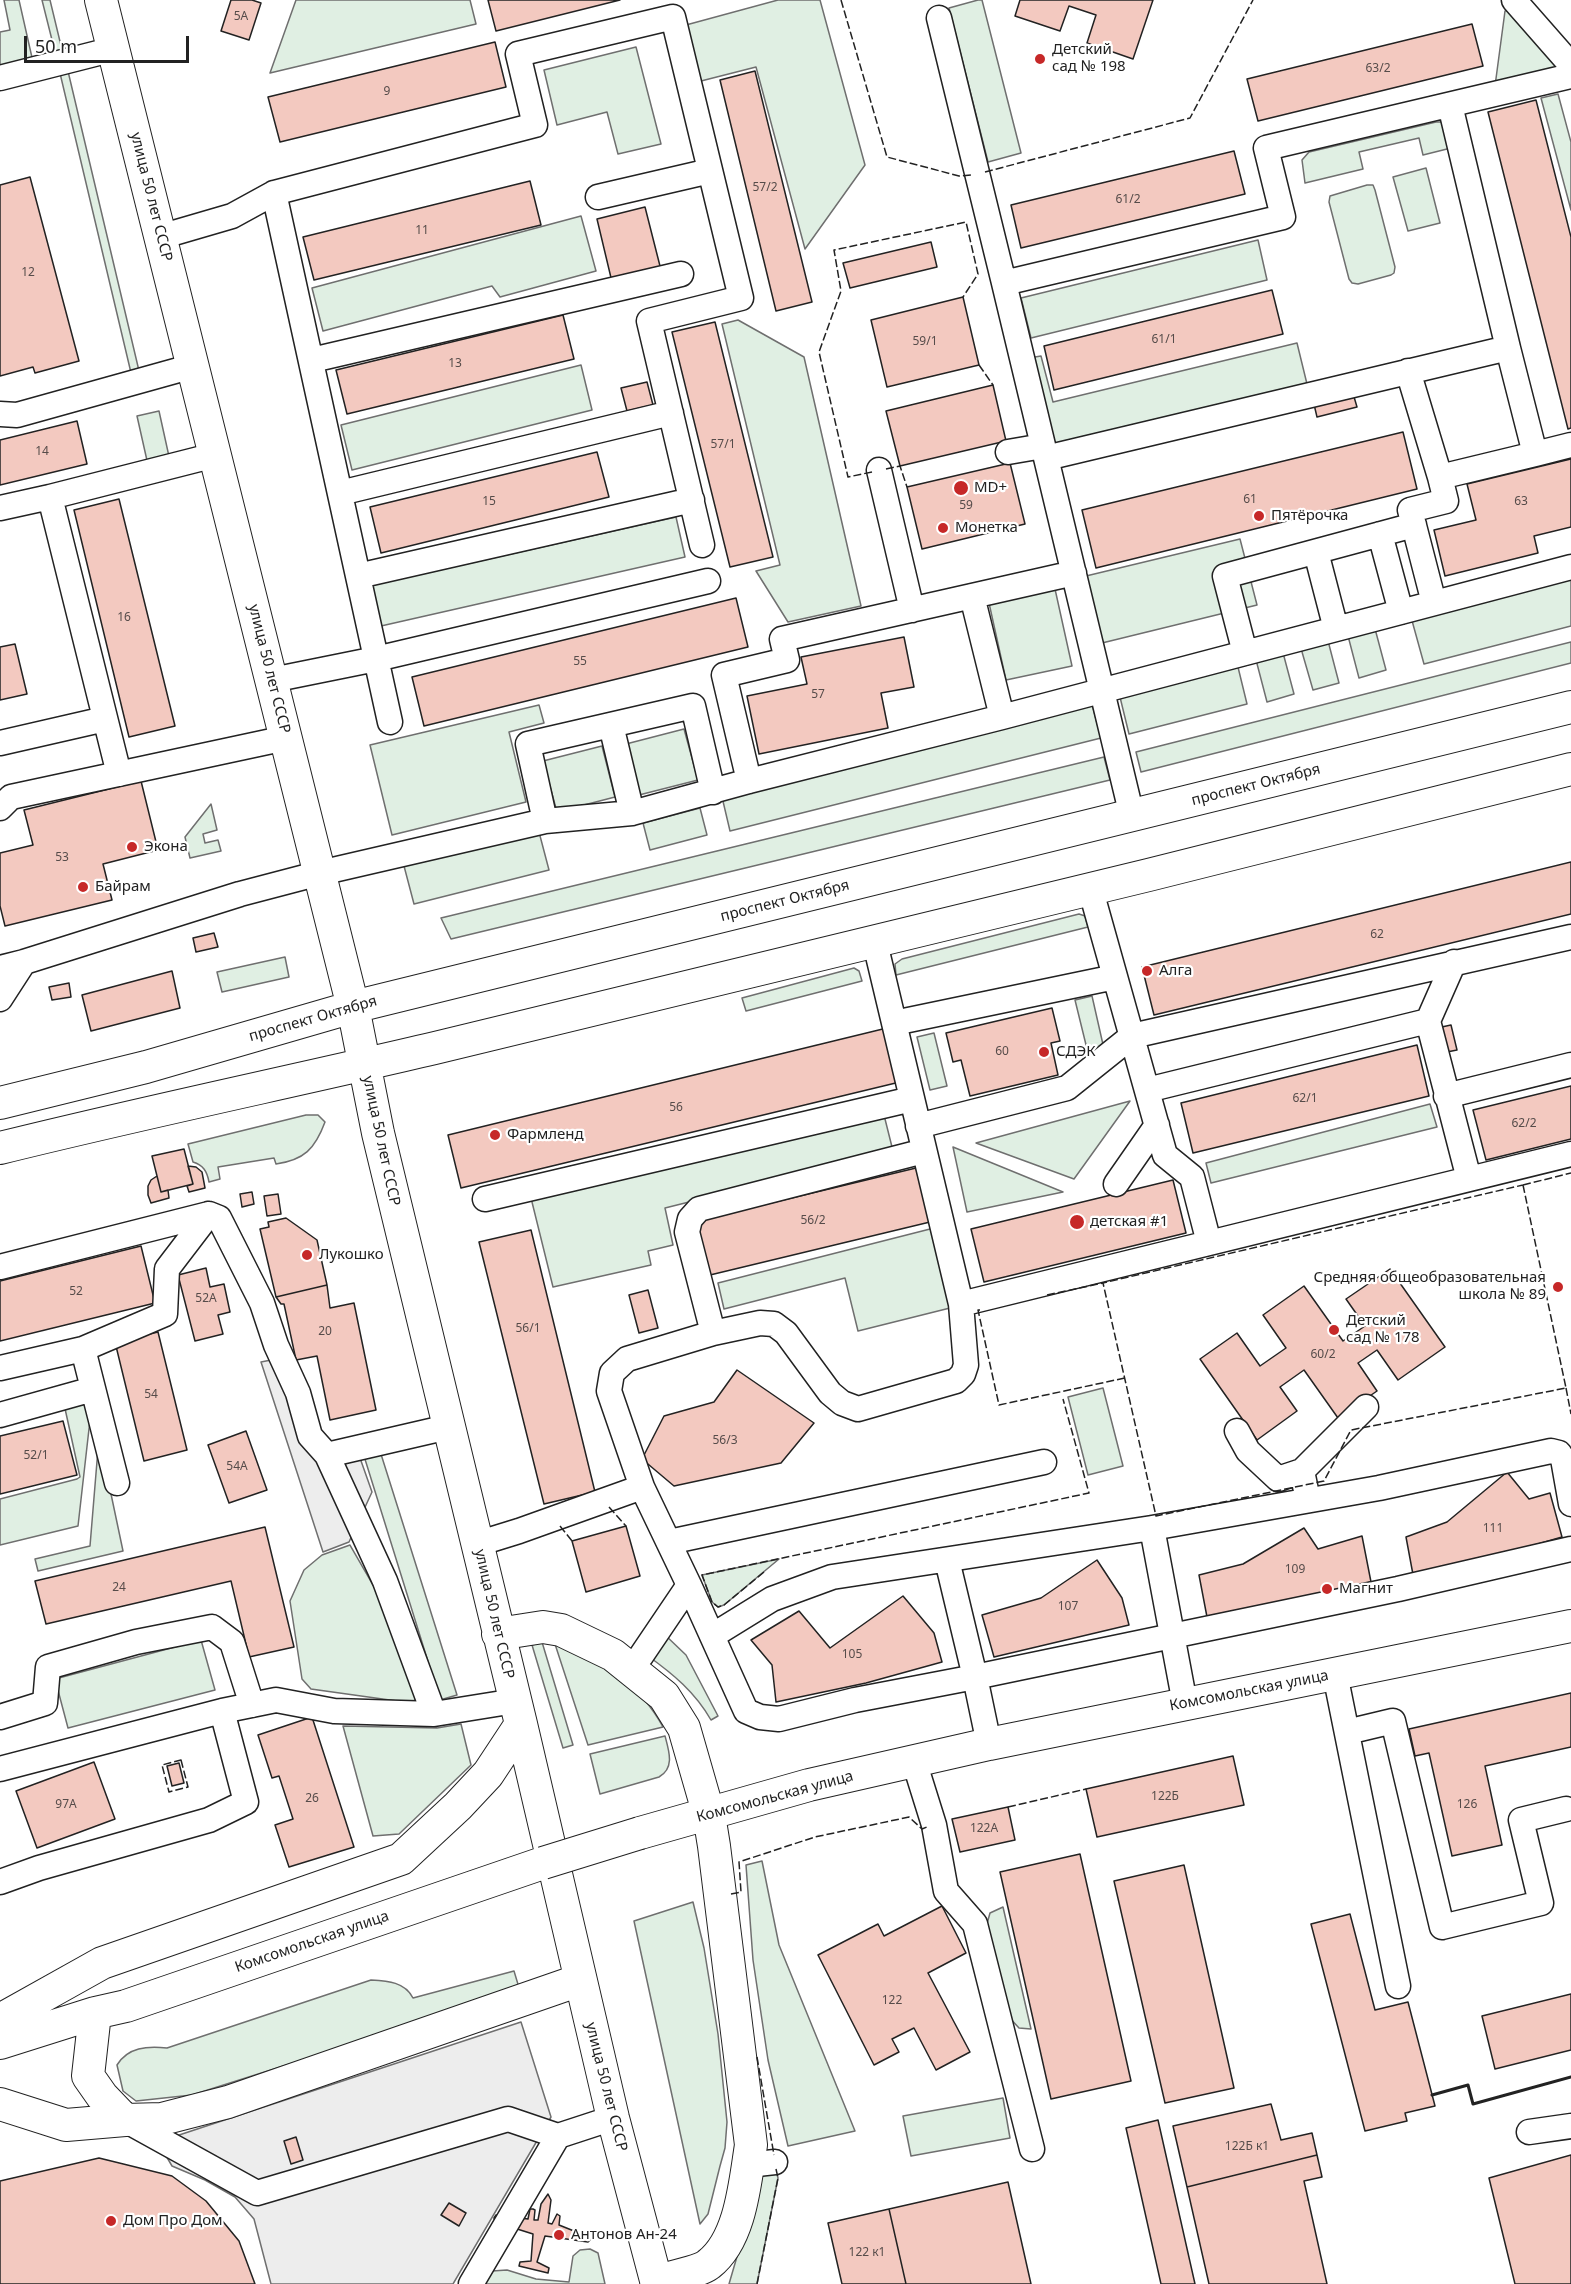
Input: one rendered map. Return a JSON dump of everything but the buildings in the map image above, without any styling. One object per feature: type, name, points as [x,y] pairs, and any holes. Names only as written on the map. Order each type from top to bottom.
[{"type":"main road","name":"улица 50 лет СССР","points":[[101,0],[353,1007],[378,1132],[448,1427],[518,1712],[613,2118],[657,2283]]},
{"type":"main road","name":"проспект Октября","points":[[0,1103],[146,1067],[353,1007],[1571,706]]},
{"type":"main road","points":[[0,1148],[151,1111],[365,1064],[1091,891],[1571,769]]},
{"type":"main road","name":"Комсомольская улица","points":[[0,2043],[95,2013],[126,2006],[543,1863],[809,1785],[989,1744],[1571,1626]]},
{"type":"main road","points":[[498,1634],[543,1627],[561,1630],[613,1655],[664,1696],[684,1728],[709,1815],[750,2121],[751,2145],[761,2164],[744,2195],[727,2243],[708,2265],[657,2283]]},
{"type":"main road","points":[[0,2020],[102,1963],[401,1859],[458,1806],[488,1774],[518,1712]]},
{"type":"main road","points":[[0,2104],[66,2125],[162,2119],[228,2102],[580,1980]]},
{"type":"main road","points":[[95,2013],[88,2076],[102,2096],[124,2120]]},
{"type":"street","points":[[1514,0],[1571,65]]},
{"type":"street","points":[[160,237],[232,216],[274,193],[535,124],[518,54],[673,17],[741,298],[649,321],[702,545]]},
{"type":"street","points":[[939,18],[1131,816]]},
{"type":"street","points":[[0,78],[114,50]]},
{"type":"street","points":[[1004,284],[1283,217],[1266,148],[1571,76]]},
{"type":"street","points":[[1450,105],[1535,454]]},
{"type":"street","points":[[598,197],[710,171]]},
{"type":"street","points":[[274,193],[390,722]]},
{"type":"street","points":[[312,360],[681,274]]},
{"type":"street","points":[[1008,452],[1044,452],[1508,348]]},
{"type":"street","points":[[0,414],[17,415],[193,366]]},
{"type":"street","points":[[1408,371],[1446,501],[1410,510],[1434,603]]},
{"type":"street","points":[[340,493],[671,413]]},
{"type":"street","points":[[1440,477],[1571,445]]},
{"type":"street","points":[[0,508],[215,455]]},
{"type":"street","points":[[879,470],[912,610]]},
{"type":"street","points":[[50,497],[118,774]]},
{"type":"street","points":[[358,576],[692,500]]},
{"type":"street","points":[[1245,653],[1225,576],[1414,525]]},
{"type":"street","points":[[1380,534],[1401,612]]},
{"type":"street","points":[[1316,552],[1336,629]]},
{"type":"street","points":[[0,968],[240,894],[320,873],[545,821],[632,813],[1571,567]]},
{"type":"street","points":[[749,781],[724,675],[787,660],[782,639],[1074,573]]},
{"type":"street","points":[[272,680],[376,659],[708,581]]},
{"type":"street","points":[[972,596],[1002,717]]},
{"type":"street","points":[[545,821],[528,744],[693,706],[713,792]]},
{"type":"street","points":[[0,743],[105,719]]},
{"type":"street","points":[[611,725],[632,813]]},
{"type":"street","points":[[0,808],[11,797],[286,738]]},
{"type":"street","points":[[1091,891],[1166,1155],[1192,1177],[1209,1243]]},
{"type":"street","points":[[918,1125],[1067,1088],[1132,1036],[1571,937]]},
{"type":"street","points":[[875,943],[961,1304],[966,1365],[963,1374],[956,1381],[858,1409],[842,1403],[830,1393],[786,1333],[774,1324],[760,1323],[713,1333],[627,1359],[612,1373],[609,1391],[642,1487],[746,1711],[760,1717],[779,1719],[855,1700],[1398,1589],[1571,1549]]},
{"type":"street","points":[[0,999],[24,962]]},
{"type":"street","points":[[1454,962],[1428,1021],[1469,1179]]},
{"type":"street","points":[[894,1023],[1115,977]]},
{"type":"street","points":[[1147,1090],[1428,1021]]},
{"type":"street","points":[[1446,1096],[1571,1065]]},
{"type":"street","points":[[485,1199],[912,1099]]},
{"type":"street","points":[[1116,1184],[1157,1125]]},
{"type":"street","points":[[713,1333],[687,1232],[690,1219],[699,1209],[924,1151]]},
{"type":"street","points":[[961,1304],[1571,1154]]},
{"type":"street","points":[[0,1368],[83,1348],[165,1314],[167,1269],[209,1214]]},
{"type":"street","points":[[0,1267],[209,1214],[219,1218],[262,1303],[276,1345],[298,1393],[310,1436],[327,1455],[385,1581],[434,1714]]},
{"type":"street","points":[[83,1348],[117,1483]]},
{"type":"street","points":[[0,1415],[93,1389]]},
{"type":"street","points":[[1237,1431],[1248,1451],[1278,1479],[1302,1472],[1366,1407]]},
{"type":"street","points":[[327,1455],[448,1427]]},
{"type":"street","points":[[712,1636],[772,1599],[832,1577],[1152,1528],[1379,1488],[1551,1451],[1558,1453],[1563,1459],[1571,1504]]},
{"type":"street","points":[[669,1542],[1044,1462]]},
{"type":"street","points":[[1302,1472],[1308,1500]]},
{"type":"street","points":[[477,1544],[642,1487]]},
{"type":"street","points":[[1152,1528],[1185,1704]]},
{"type":"street","points":[[947,1560],[989,1744]]},
{"type":"street","points":[[641,1656],[689,1585]]},
{"type":"street","points":[[0,1717],[45,1704],[48,1667],[136,1642],[212,1627],[232,1642],[252,1705]]},
{"type":"street","points":[[1335,1674],[1398,1986]]},
{"type":"street","points":[[0,1769],[222,1711],[276,1700],[334,1711],[434,1714],[518,1712]]},
{"type":"street","points":[[0,1882],[39,1868],[209,1820],[246,1802],[222,1711]]},
{"type":"street","points":[[1347,1732],[1393,1721],[1442,1927],[1541,1904],[1521,1820],[1566,1809]]},
{"type":"street","points":[[914,1761],[934,1825],[946,1891],[975,1924],[1032,2149]]},
{"type":"street","points":[[124,2120],[257,2193],[508,2120],[558,2136],[613,2118]]},
{"type":"street","points":[[1529,2132],[1571,2126]]},
{"type":"street","points":[[471,2284],[558,2136]]},
{"type":"green space","points":[[4,0],[19,0],[33,62],[0,70],[0,32],[10,30]]},
{"type":"green space","points":[[42,0],[50,0],[63,54],[56,56]]},
{"type":"green space","points":[[296,0],[470,0],[476,24],[270,73]]},
{"type":"green space","points":[[778,0],[820,0],[865,165],[805,249],[756,67],[701,81],[686,25]]},
{"type":"green space","points":[[982,0],[1021,153],[988,162],[949,8]]},
{"type":"green space","points":[[1512,10],[1561,71],[1495,86],[1505,11]]},
{"type":"green space","points":[[636,47],[661,144],[618,154],[607,112],[557,125],[544,70]]},
{"type":"green space","points":[[67,67],[140,375],[132,377],[59,69]]},
{"type":"green space","points":[[1558,94],[1571,142],[1571,210],[1541,98]]},
{"type":"green space","points":[[1443,122],[1451,148],[1423,155],[1419,138],[1359,152],[1363,169],[1305,183],[1302,160],[1309,152]]},
{"type":"green space","points":[[1426,168],[1440,223],[1408,231],[1393,177]]},
{"type":"green space","points":[[1373,185],[1375,190],[1395,267],[1391,275],[1358,284],[1352,283],[1349,279],[1329,202],[1330,196]]},
{"type":"green space","points":[[581,216],[596,271],[500,297],[492,286],[323,331],[312,288]]},
{"type":"green space","points":[[1258,240],[1267,280],[1031,338],[1021,298]]},
{"type":"green space","points":[[738,320],[804,357],[861,606],[788,622],[756,571],[780,565],[722,324]]},
{"type":"green space","points":[[1297,343],[1307,384],[1050,446],[1029,358],[1041,356],[1053,402]]},
{"type":"green space","points":[[581,365],[592,410],[352,470],[341,425]]},
{"type":"green space","points":[[159,411],[170,461],[148,465],[137,416]]},
{"type":"green space","points":[[676,517],[685,557],[381,626],[372,585]]},
{"type":"green space","points":[[1240,539],[1257,605],[1102,643],[1086,576]]},
{"type":"green space","points":[[1571,575],[1571,626],[1424,664],[1411,617]]},
{"type":"green space","points":[[1055,589],[1072,666],[1006,680],[989,603]]},
{"type":"green space","points":[[1374,625],[1386,670],[1359,678],[1347,632]]},
{"type":"green space","points":[[1327,637],[1339,683],[1313,690],[1300,645]]},
{"type":"green space","points":[[1571,642],[1571,663],[1141,772],[1136,752]]},
{"type":"green space","points":[[1282,649],[1294,694],[1267,702],[1255,656]]},
{"type":"green space","points":[[1237,663],[1247,704],[1129,734],[1119,693]]},
{"type":"green space","points":[[1092,704],[1101,738],[730,831],[722,797]]},
{"type":"green space","points":[[539,705],[544,723],[509,732],[526,802],[392,835],[370,745]]},
{"type":"green space","points":[[684,729],[698,780],[639,795],[626,744]]},
{"type":"green space","points":[[602,746],[615,797],[557,812],[543,761]]},
{"type":"green space","points":[[1104,757],[1110,780],[451,939],[441,918]]},
{"type":"green space","points":[[211,804],[217,830],[203,834],[205,843],[218,840],[221,851],[190,858],[185,837]]},
{"type":"green space","points":[[700,808],[707,835],[650,850],[643,823]]},
{"type":"green space","points":[[539,832],[549,870],[414,904],[404,866]]},
{"type":"green space","points":[[1079,914],[1085,916],[1088,927],[896,975],[895,964],[902,959]]},
{"type":"green space","points":[[285,957],[289,977],[222,992],[217,972]]},
{"type":"green space","points":[[854,968],[859,971],[862,981],[746,1011],[742,998]]},
{"type":"green space","points":[[1092,996],[1104,1049],[1088,1053],[1075,1000]]},
{"type":"green space","points":[[934,1033],[947,1086],[930,1090],[917,1037]]},
{"type":"green space","points":[[1130,1101],[1074,1179],[976,1143]]},
{"type":"green space","points":[[1430,1104],[1437,1127],[1211,1183],[1206,1163]]},
{"type":"green space","points":[[306,1115],[318,1115],[325,1122],[312,1146],[294,1160],[276,1164],[274,1158],[218,1167],[220,1179],[209,1182],[204,1169],[193,1162],[188,1144]]},
{"type":"green space","points":[[884,1115],[893,1151],[665,1208],[673,1245],[648,1251],[651,1265],[553,1287],[531,1198]]},
{"type":"green space","points":[[953,1147],[1063,1192],[967,1212]]},
{"type":"green space","points":[[934,1228],[954,1307],[858,1331],[845,1278],[724,1309],[718,1283]]},
{"type":"green space","points":[[1103,1388],[1123,1466],[1088,1475],[1068,1397]]},
{"type":"green space","points":[[86,1399],[90,1420],[78,1526],[0,1545],[0,1499],[80,1477],[64,1404]]},
{"type":"green space","points":[[99,1437],[123,1551],[38,1571],[35,1559],[90,1546]]},
{"type":"green space","points":[[380,1451],[457,1695],[440,1700],[364,1456]]},
{"type":"green space","points":[[350,1545],[391,1616],[419,1700],[404,1702],[311,1689],[302,1679],[290,1601],[304,1570],[322,1555]]},
{"type":"green space","points":[[779,1559],[724,1605],[718,1607],[712,1602],[702,1575]]},
{"type":"green space","points":[[663,1633],[686,1655],[718,1716],[711,1720],[683,1684],[648,1656]]},
{"type":"green space","points":[[201,1640],[215,1690],[68,1728],[55,1679]]},
{"type":"green space","points":[[554,1641],[587,1655],[631,1685],[654,1712],[663,1727],[588,1745]]},
{"type":"green space","points":[[542,1642],[573,1745],[563,1748],[532,1645]]},
{"type":"green space","points":[[461,1724],[471,1765],[399,1834],[373,1836],[343,1726],[437,1728]]},
{"type":"green space","points":[[665,1736],[670,1759],[664,1773],[659,1777],[600,1794],[590,1754]]},
{"type":"green space","points":[[762,1861],[779,1945],[855,2131],[788,2146],[768,2060],[753,1960],[746,1865]]},
{"type":"green space","points":[[693,1902],[704,1948],[718,2034],[727,2122],[725,2148],[708,2214],[700,2224],[634,1921]]},
{"type":"green space","points":[[1003,1907],[1031,2029],[1019,2028],[1007,2015],[985,1931],[990,1913]]},
{"type":"green space","points":[[514,1971],[520,1991],[192,2095],[136,2101],[123,2091],[117,2065],[132,2051],[152,2047],[167,2048],[371,1980],[401,1986],[413,1998]]},
{"type":"green space","points":[[1003,2098],[1010,2138],[911,2156],[903,2116]]},
{"type":"green space","points":[[776,2169],[778,2178],[757,2284],[729,2284],[762,2171]]},
{"type":"green space","points":[[590,2249],[598,2253],[605,2284],[485,2284],[492,2271],[507,2270],[536,2279],[569,2282],[573,2256],[580,2250]]},
{"type":"shaded area","points":[[276,1359],[302,1437],[360,1458],[372,1492],[349,1542],[323,1552],[261,1362]]},
{"type":"shaded area","points":[[521,2022],[551,2117],[453,2284],[271,2284],[254,2219],[235,2197],[205,2180],[172,2166],[158,2142]]},
{"type":"fence","points":[[841,0],[887,157],[959,176],[971,175]]},
{"type":"fence","points":[[985,172],[1190,118],[1253,0]]},
{"type":"fence","points":[[872,472],[848,477],[819,352],[841,291],[834,250],[966,222],[978,274],[963,297]]},
{"type":"fence","points":[[979,365],[993,385]]},
{"type":"fence","points":[[886,469],[900,466],[907,487]]},
{"type":"fence","points":[[1523,1185],[1571,1173]]},
{"type":"fence","points":[[1523,1185],[1566,1388],[1351,1430],[1324,1481],[1156,1516],[1103,1283],[1523,1185]]},
{"type":"fence","points":[[1047,1295],[1103,1283]]},
{"type":"fence","points":[[980,1310],[978,1310],[999,1405],[1125,1378]]},
{"type":"fence","points":[[1566,1388],[1571,1414]]},
{"type":"fence","points":[[764,1572],[724,1605],[718,1607],[712,1602],[702,1575],[1089,1493],[1063,1399]]},
{"type":"fence","points":[[609,1507],[626,1526]]},
{"type":"fence","points":[[560,1526],[572,1541]]},
{"type":"fence","points":[[181,1760],[188,1787],[169,1792],[162,1765],[181,1760]]},
{"type":"fence","points":[[1008,1807],[1086,1789]]},
{"type":"fence","points":[[731,1894],[741,1892],[739,1862],[815,1837],[909,1817],[922,1829],[927,1827]]},
{"type":"fence","points":[[757,2057],[774,2155]]},
{"type":"fence","points":[[757,2284],[778,2178],[776,2169]]},
{"type":"wall","points":[[1432,2095],[1468,2085],[1473,2104],[1571,2077]]},
{"type":"place","name":"Детский сад № 198","points":[[1040,59]]},
{"type":"place","name":"MD+","points":[[961,488]]},
{"type":"place","name":"Пятёрочка","points":[[1259,516]]},
{"type":"place","name":"Монетка","points":[[943,528]]},
{"type":"place","name":"Экона","points":[[132,847]]},
{"type":"place","name":"Байрам","points":[[83,887]]},
{"type":"place","name":"Алга","points":[[1147,971]]},
{"type":"place","name":"СДЭК","points":[[1044,1052]]},
{"type":"place","name":"Фармленд","points":[[495,1135]]},
{"type":"place","name":"детская #1","points":[[1077,1222]]},
{"type":"place","name":"Лукошко","points":[[307,1255]]},
{"type":"place","name":"Средняя общеобразовательная школа № 89","points":[[1558,1287]]},
{"type":"place","name":"Детский сад № 178","points":[[1334,1330]]},
{"type":"place","name":"Магнит","points":[[1327,1589]]},
{"type":"place","name":"Дом Про Дом","points":[[111,2221]]},
{"type":"place","name":"Антонов Ан-24","points":[[559,2235]]}]
